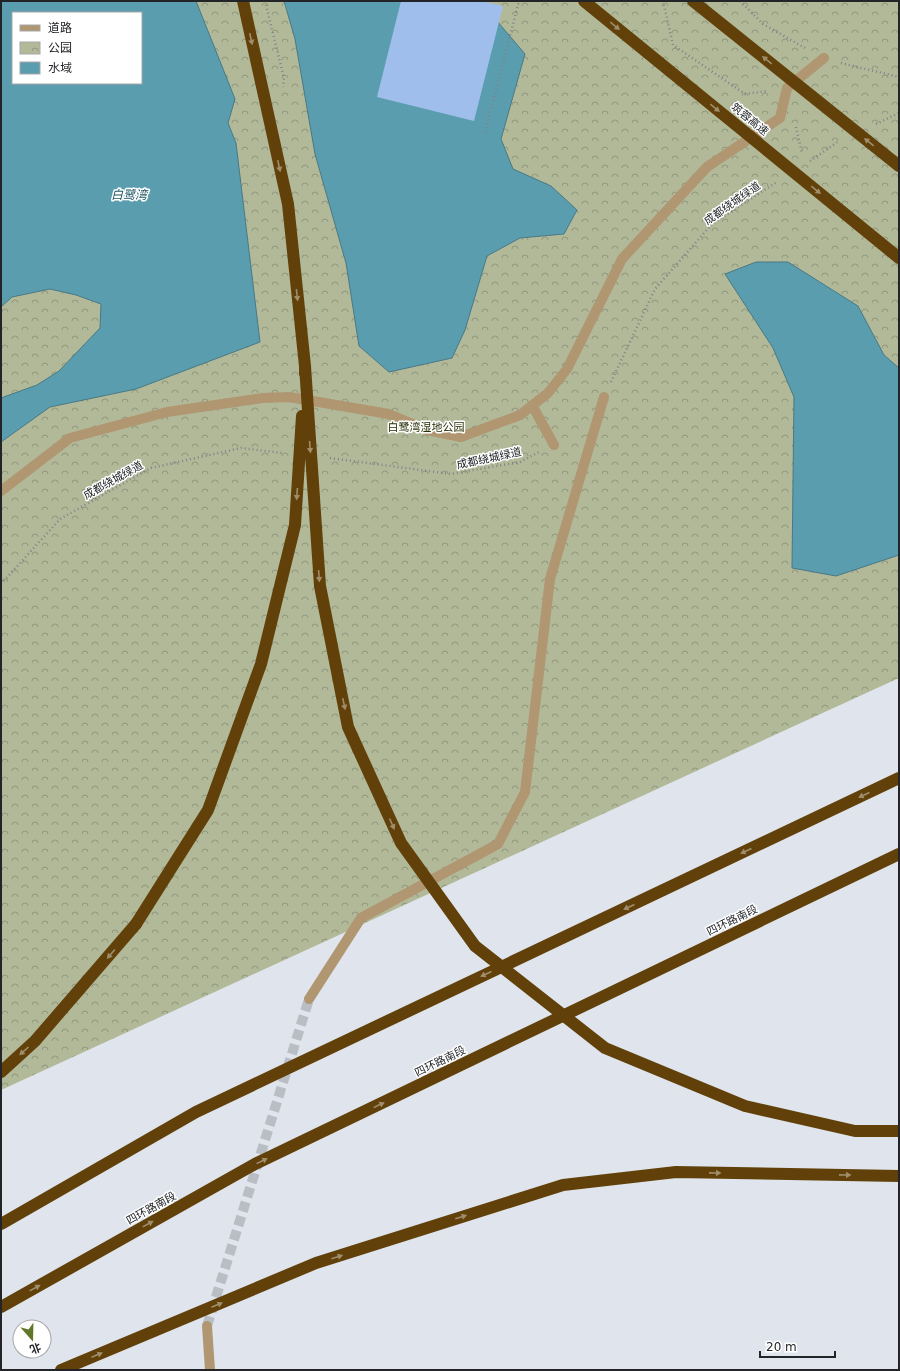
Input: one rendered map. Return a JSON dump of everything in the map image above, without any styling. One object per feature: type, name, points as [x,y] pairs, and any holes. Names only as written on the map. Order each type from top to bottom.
[{"type":"highway","points":[[243,1],[288,204],[305,366],[320,586],[348,727],[401,842],[475,946],[605,1048],[745,1106],[855,1131],[899,1131]]},
{"type":"highway","name":"筑蓉高速","points":[[584,1],[899,258]]},
{"type":"highway","points":[[694,1],[899,166]]},
{"type":"highway","points":[[1,1072],[35,1041],[136,924],[208,810],[262,664],[295,525],[305,366]]},
{"type":"highway","points":[[1,1224],[196,1112],[899,778]]},
{"type":"highway","name":"四环路南段","points":[[1,1307],[255,1164],[899,854]]},
{"type":"highway","points":[[61,1370],[316,1263],[563,1185],[676,1172],[899,1176]]},
{"type":"street","points":[[1,491],[70,438],[167,412],[263,398],[289,397],[389,414],[427,430],[461,437],[520,415],[548,393],[567,369],[622,259],[707,167],[780,118],[787,88],[824,58]]},
{"type":"street","points":[[309,999],[361,918],[498,844],[525,792],[550,579],[604,397]]},
{"type":"street","points":[[532,405],[554,446]]},
{"type":"street","points":[[207,1326],[210,1370]]},
{"type":"path","points":[[485,132],[520,1]]},
{"type":"path","points":[[663,1],[673,44],[680,49],[745,94],[787,88]]},
{"type":"path","points":[[873,125],[899,113]]},
{"type":"path","points":[[796,126],[802,157]]},
{"type":"path","points":[[804,164],[840,141]]},
{"type":"path","name":"成都绕城绿道","points":[[604,397],[655,289],[712,224],[778,181]]},
{"type":"path","name":"成都绕城绿道","points":[[326,458],[451,474],[520,462],[554,446]]},
{"type":"path","name":"成都绕城绿道","points":[[1,584],[60,519],[151,468],[241,448],[287,453]]},
{"type":"green space","name":"白鹭湾湿地公园","points":[[1,1],[899,1],[899,678],[1,1090]]},
{"type":"water","name":"白鹭湾","points":[[1,1],[196,1],[235,99],[228,123],[236,143],[260,342],[136,389],[50,407],[1,442],[1,398],[37,385],[59,371],[100,328],[101,304],[76,295],[50,289],[12,297],[1,307]]},
{"type":"water","points":[[284,1],[480,1],[525,54],[501,139],[513,169],[551,186],[577,210],[564,234],[520,238],[487,256],[465,330],[452,358],[389,372],[359,346],[346,263],[315,154],[295,39]]},
{"type":"water","points":[[756,262],[788,262],[858,306],[884,355],[899,368],[899,555],[836,576],[792,568],[794,397],[773,348],[725,274]]},
{"type":"building","points":[[401,1],[481,1],[503,6],[474,121],[377,97]]},
{"type":"tunnel","points":[[207,1326],[309,999]]}]
